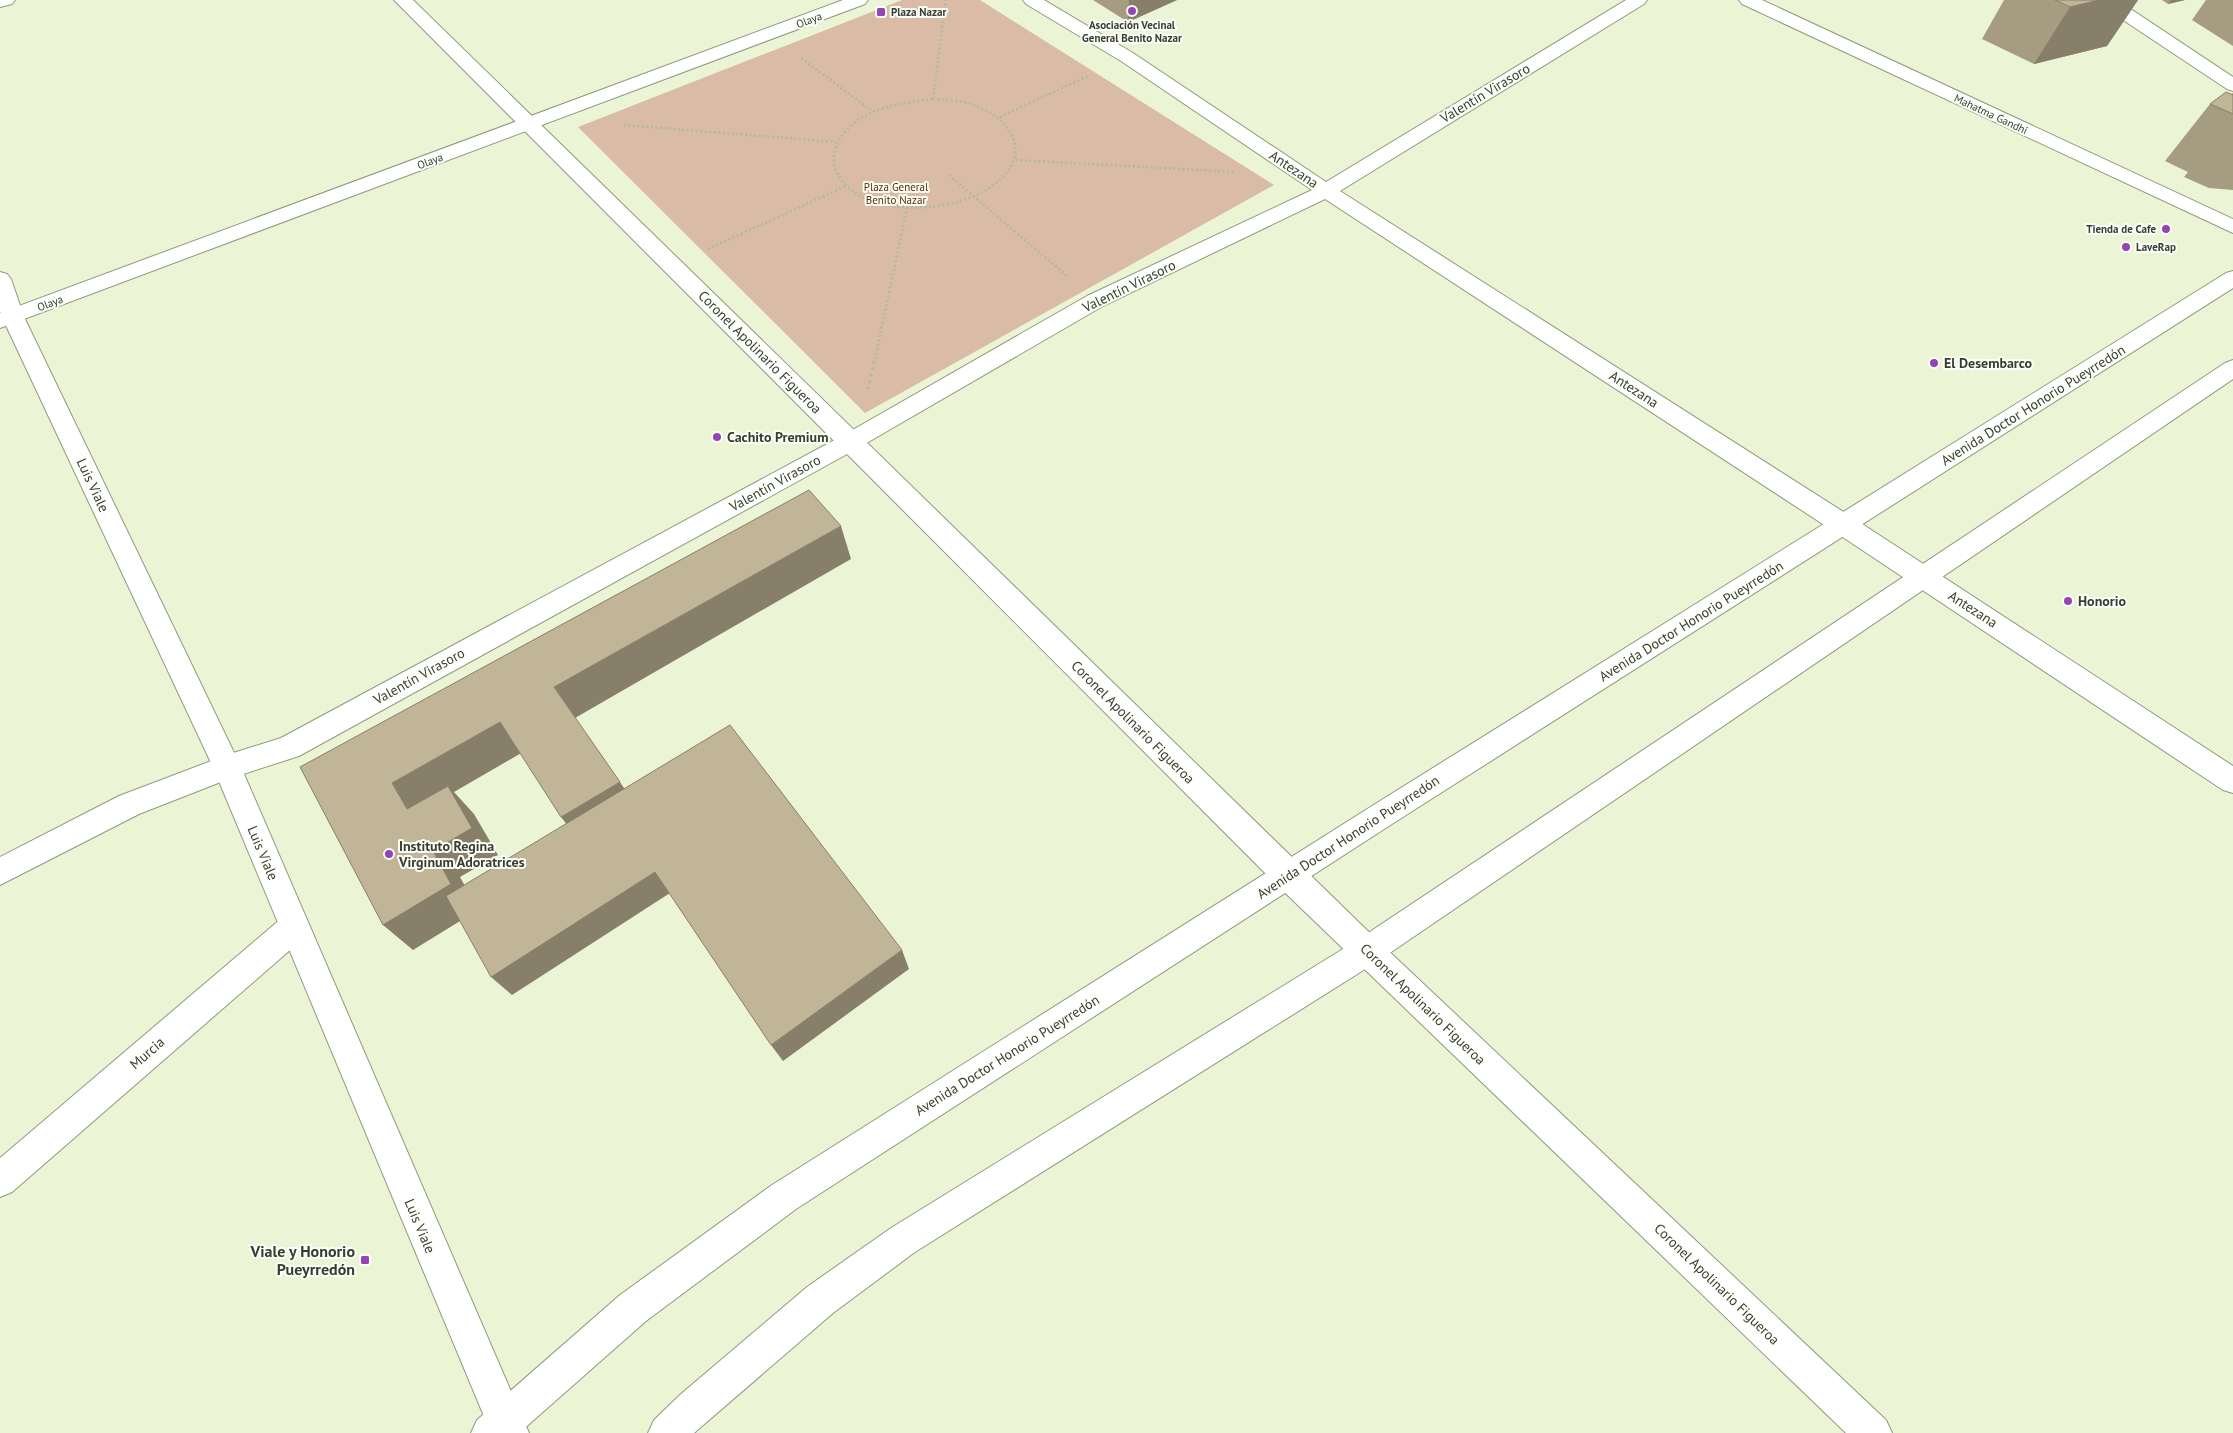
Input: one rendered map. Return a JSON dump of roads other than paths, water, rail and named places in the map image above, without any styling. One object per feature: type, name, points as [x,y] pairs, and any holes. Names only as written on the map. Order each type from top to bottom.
[{"type":"street","points":[[0,2],[6,0]]},
{"type":"street","name":"Coronel Apolinario Figueroa","points":[[403,0],[1289,876],[1874,1433]]},
{"type":"street","name":"Olaya","points":[[6,319],[859,0]]},
{"type":"street","name":"Antezana","points":[[1032,0],[1127,57],[1326,190],[1924,577],[2233,781]]},
{"type":"street","name":"Valentín Virasoro","points":[[0,872],[129,805],[227,767],[289,748],[850,442],[1095,302],[1326,190],[1638,0]]},
{"type":"street","name":"Mahatma Gandhi","points":[[1748,0],[2233,227]]},
{"type":"street","points":[[2105,0],[2233,85]]},
{"type":"street","name":"Avenida Doctor Honorio Pueyrredón","points":[[502,1429],[633,1308],[784,1197],[2233,278]]},
{"type":"street","name":"Luis Viale","points":[[0,279],[6,319],[227,767],[502,1429]]},
{"type":"street","points":[[667,1433],[694,1407],[820,1300],[903,1240],[1367,951],[2233,368]]},
{"type":"street","name":"Murcia","points":[[0,1180],[294,927]]},
{"type":"place","name":"Asociación Vecinal General Benito Nazar","points":[[1132,11]]},
{"type":"place","name":"Plaza Nazar","points":[[881,12]]},
{"type":"place","name":"Tienda de Cafe","points":[[2166,229]]},
{"type":"place","name":"LaveRap","points":[[2126,247]]},
{"type":"place","name":"El Desembarco","points":[[1934,363]]},
{"type":"place","name":"Cachito Premium","points":[[717,437]]},
{"type":"place","name":"Honorio","points":[[2068,601]]},
{"type":"place","name":"Instituto Regina Virginum Adoratrices","points":[[389,854]]},
{"type":"place","name":"Viale y Honorio Pueyrredón","points":[[365,1260]]},
{"type":"park label","name":"Plaza General Benito Nazar","points":[[896,193]]}]
